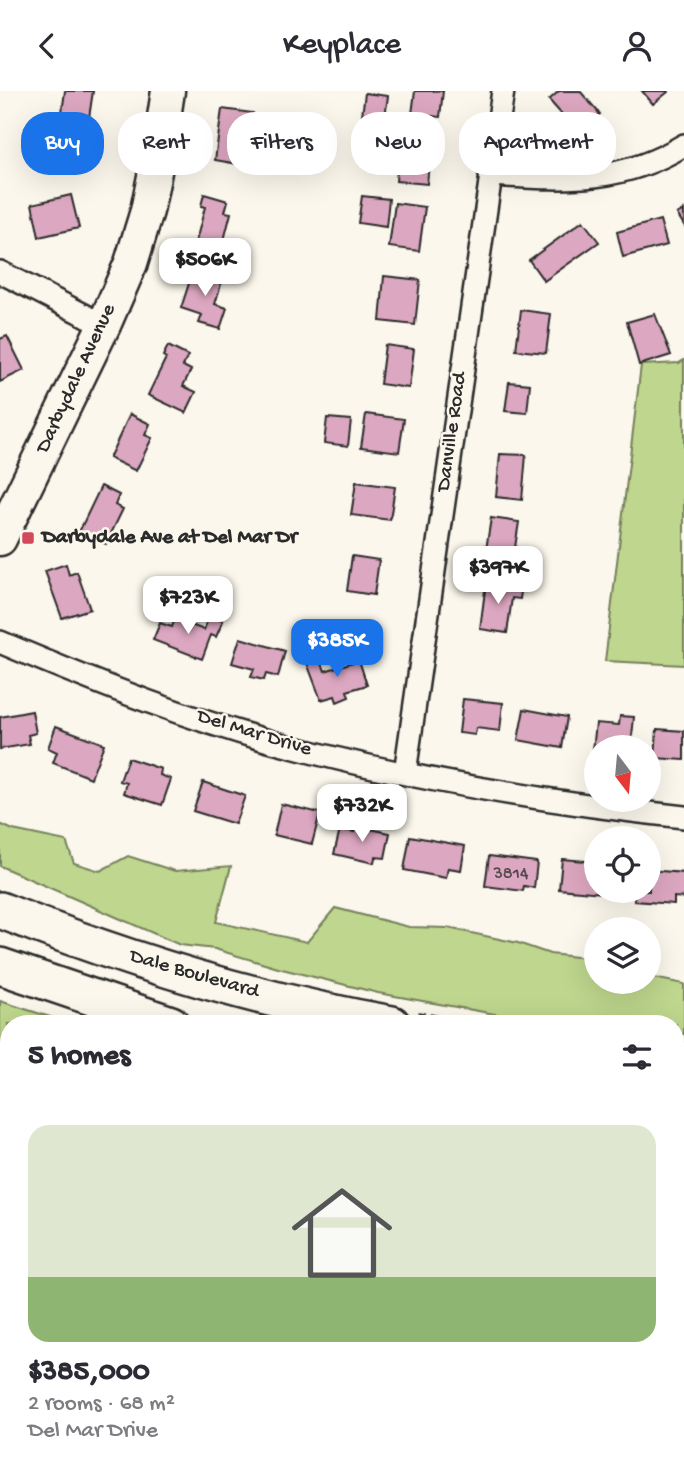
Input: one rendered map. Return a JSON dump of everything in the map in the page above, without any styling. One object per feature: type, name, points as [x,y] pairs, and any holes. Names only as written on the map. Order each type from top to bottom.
[{"type":"main road","name":"Dale Boulevard","points":[[0,910],[148,963],[258,994],[352,1015]]},
{"type":"main road","points":[[0,966],[144,1015]]},
{"type":"street","name":"Darbydale Avenue","points":[[0,539],[104,325],[131,263],[147,211],[168,91]]},
{"type":"street","name":"Danville Road","points":[[500,112],[503,91]]},
{"type":"street","points":[[616,173],[639,167],[684,145]]},
{"type":"street","points":[[490,175],[572,179],[610,175]]},
{"type":"street","name":"Danville Road","points":[[404,773],[490,175]]},
{"type":"street","points":[[0,272],[104,325]]},
{"type":"street","name":"Del Mar Drive","points":[[0,642],[88,679],[206,721],[298,749],[404,773],[547,800],[684,817]]},
{"type":"green space","points":[[684,360],[684,665],[605,661],[641,365],[679,363]]},
{"type":"green space","points":[[0,824],[13,830],[66,841],[74,863],[100,871],[128,856],[175,871],[231,866],[216,922],[307,942],[335,908],[409,927],[448,928],[518,943],[550,954],[584,958],[584,994],[661,994],[661,979],[684,984],[684,1015],[500,1015],[378,993],[215,949],[180,945],[0,866]]},
{"type":"green space","points":[[0,1001],[44,1015],[0,1015]]},
{"type":"building","points":[[65,91],[93,91],[90,112],[62,112]]},
{"type":"building","points":[[415,91],[443,91],[441,112],[412,112]]},
{"type":"building","points":[[559,91],[580,91],[598,112],[560,112],[549,100]]},
{"type":"building","points":[[642,91],[667,91],[668,92],[653,104]]},
{"type":"building","points":[[365,93],[388,96],[386,112],[362,112]]},
{"type":"building","points":[[222,109],[245,112],[227,112],[227,162],[215,160]]},
{"type":"building","points":[[397,175],[428,175],[427,184],[396,181]]},
{"type":"building","points":[[204,194],[228,201],[225,212],[231,213],[221,252],[195,245],[205,207],[201,206]]},
{"type":"building","points":[[71,195],[79,228],[39,237],[32,204]]},
{"type":"building","points":[[362,196],[389,199],[386,227],[358,223]]},
{"type":"building","points":[[395,203],[425,207],[419,251],[389,247]]},
{"type":"building","points":[[684,210],[684,225],[677,214]]},
{"type":"building","points":[[660,220],[667,245],[623,257],[617,232]]},
{"type":"building","points":[[583,221],[599,242],[544,281],[529,260]]},
{"type":"building","points":[[194,268],[223,278],[215,304],[227,308],[220,329],[199,323],[202,315],[181,308]]},
{"type":"building","points":[[384,276],[420,280],[415,325],[380,321]]},
{"type":"building","points":[[521,310],[551,314],[546,353],[516,350]]},
{"type":"building","points":[[655,314],[671,355],[639,365],[627,322]]},
{"type":"building","points":[[7,336],[24,370],[0,382],[0,339]]},
{"type":"building","points":[[385,345],[414,349],[409,388],[380,384]]},
{"type":"building","points":[[168,346],[188,356],[183,366],[191,370],[183,386],[196,392],[186,413],[148,395],[166,358],[163,356]]},
{"type":"building","points":[[509,382],[530,384],[527,413],[505,411]]},
{"type":"building","points":[[130,414],[150,424],[145,435],[152,438],[136,471],[109,458]]},
{"type":"building","points":[[366,414],[404,419],[399,452],[361,447]]},
{"type":"building","points":[[327,418],[351,420],[348,446],[324,443]]},
{"type":"building","points":[[500,454],[526,455],[522,500],[496,497]]},
{"type":"building","points":[[356,482],[395,487],[390,520],[351,515]]},
{"type":"building","points":[[101,486],[119,495],[115,505],[123,509],[106,544],[79,532]]},
{"type":"building","points":[[491,518],[519,522],[513,560],[485,556]]},
{"type":"building","points":[[352,556],[379,560],[374,595],[347,591]]},
{"type":"building","points":[[66,564],[69,575],[77,572],[90,609],[62,618],[45,571]]},
{"type":"building","points":[[486,583],[509,587],[510,583],[522,585],[520,599],[512,598],[507,633],[480,629]]},
{"type":"building","points":[[209,616],[223,621],[216,637],[211,635],[202,659],[153,640],[160,623],[172,627],[175,619],[204,630]]},
{"type":"building","points":[[240,638],[285,651],[278,677],[266,674],[264,680],[251,677],[254,669],[232,663]]},
{"type":"building","points":[[320,658],[325,671],[359,660],[367,685],[347,691],[349,697],[337,702],[335,696],[321,700],[307,663]]},
{"type":"building","points":[[463,699],[503,703],[500,731],[476,728],[475,735],[459,733]]},
{"type":"building","points":[[524,709],[567,717],[562,748],[518,740]]},
{"type":"building","points":[[32,711],[36,733],[28,735],[30,744],[0,749],[0,717]]},
{"type":"building","points":[[620,716],[634,717],[632,735],[595,735],[596,723],[619,725]]},
{"type":"building","points":[[56,726],[104,744],[91,778],[53,763],[57,752],[48,748]]},
{"type":"building","points":[[657,729],[684,731],[684,760],[662,758],[662,735],[657,735]]},
{"type":"building","points":[[128,758],[161,769],[160,775],[171,779],[162,805],[124,793],[127,783],[120,781]]},
{"type":"building","points":[[203,782],[245,796],[235,824],[193,811]]},
{"type":"building","points":[[281,804],[320,813],[312,844],[274,835]]},
{"type":"building","points":[[355,826],[390,833],[385,858],[375,857],[374,863],[334,854],[340,829],[354,832]]},
{"type":"building","points":[[410,836],[465,846],[461,870],[448,868],[446,878],[404,870]]},
{"type":"building","points":[[489,856],[537,862],[534,888],[524,886],[523,891],[485,886]]},
{"type":"building","points":[[562,859],[584,861],[584,891],[559,889]]},
{"type":"building","points":[[661,871],[684,873],[684,898],[674,897],[674,904],[661,903]]},
{"type":"place","name":"Darbydale Ave at Del Mar Dr","points":[[28,538]]}]
